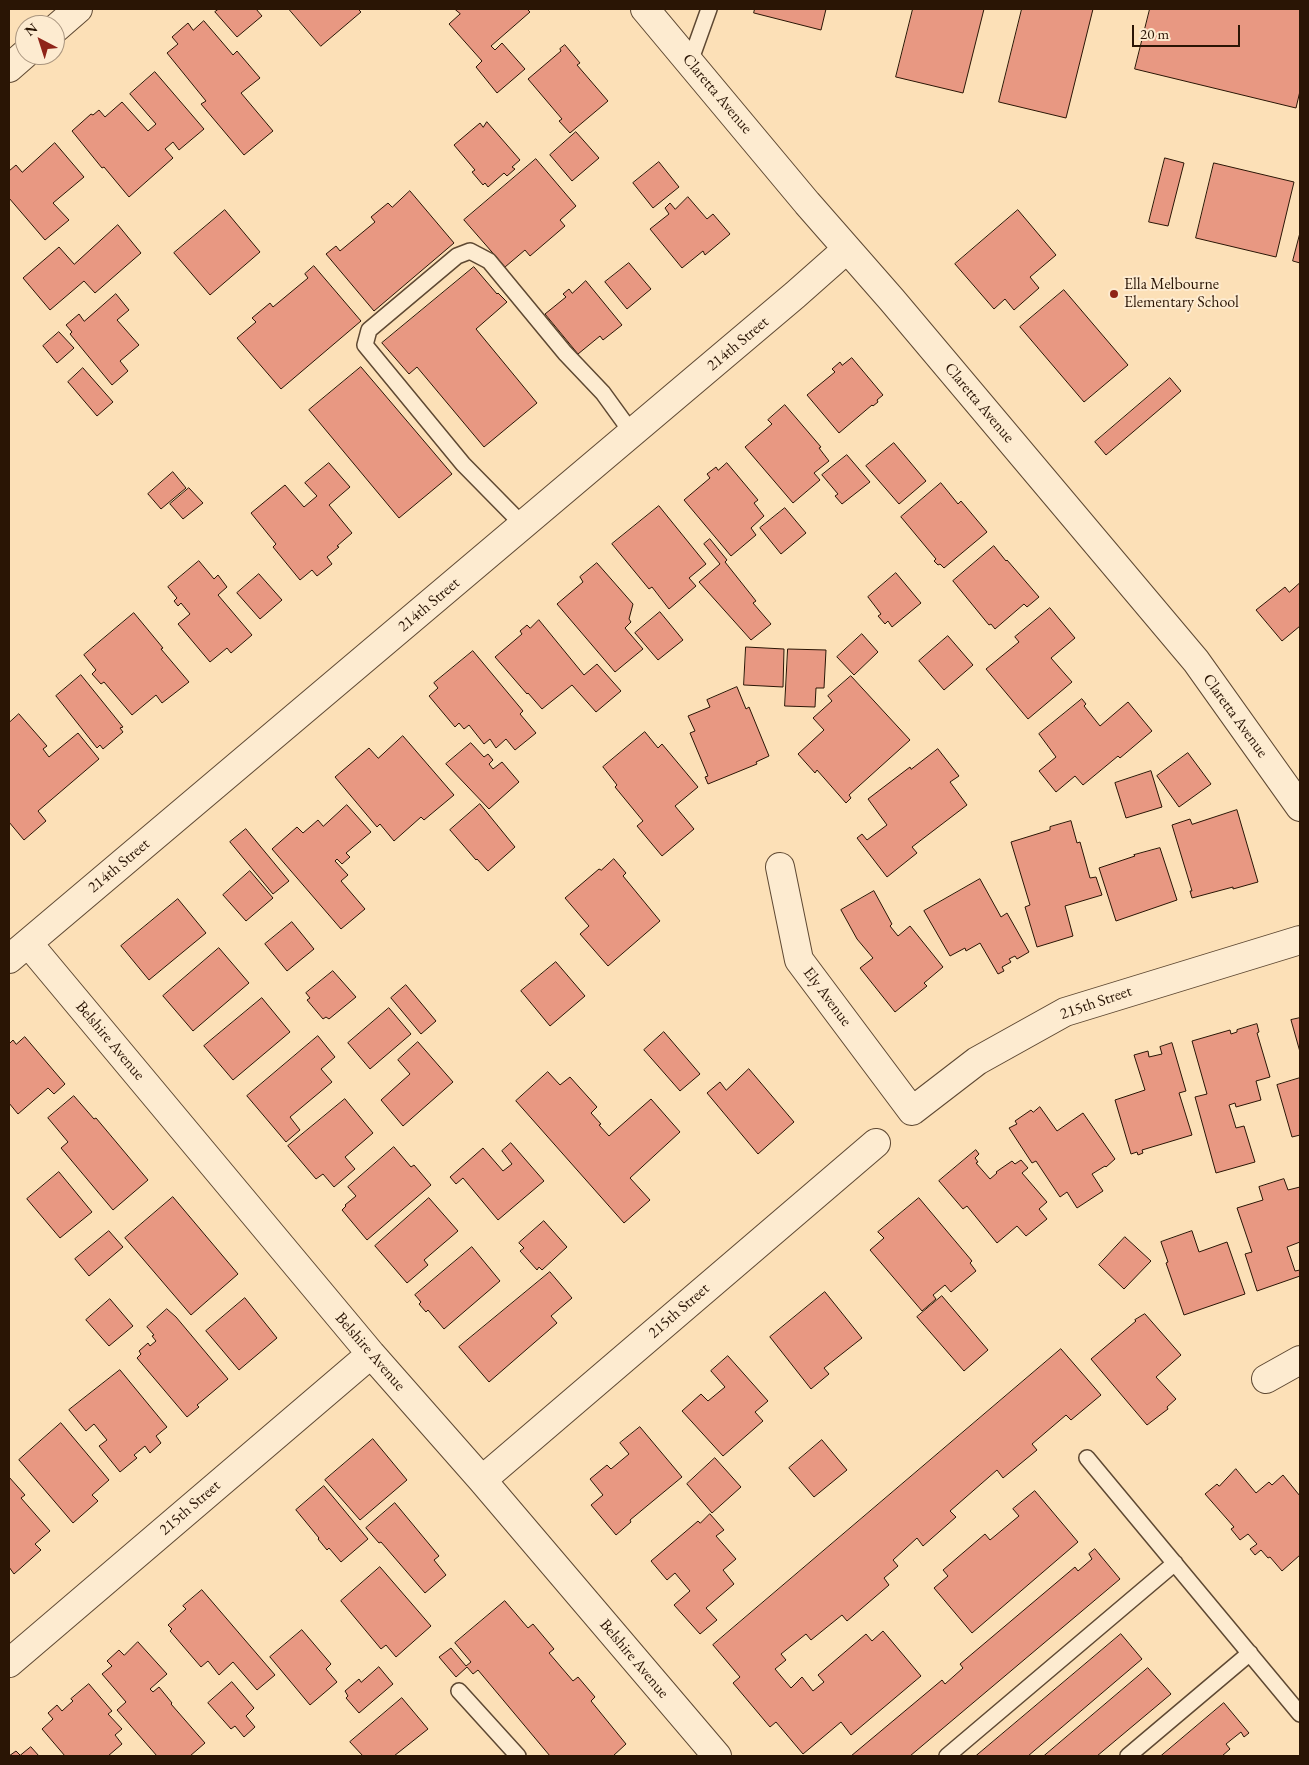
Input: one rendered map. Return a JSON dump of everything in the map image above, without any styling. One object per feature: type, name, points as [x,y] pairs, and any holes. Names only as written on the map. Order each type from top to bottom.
[{"type":"street","points":[[65,20],[78,9]]},
{"type":"street","name":"Claretta Avenue","points":[[645,9],[1196,661],[1300,807]]},
{"type":"street","name":"214th Street","points":[[18,951],[847,249]]},
{"type":"street","name":"Ely Avenue","points":[[780,867],[799,960],[912,1111]]},
{"type":"street","name":"215th Street","points":[[912,1111],[977,1061],[1064,1012],[1300,940]]},
{"type":"street","name":"Belshire Avenue","points":[[18,951],[482,1480],[718,1756]]},
{"type":"street","name":"215th Street","points":[[482,1480],[876,1143]]},
{"type":"street","name":"215th Street","points":[[9,1663],[371,1354]]},
{"type":"street","points":[[1266,1380],[1300,1360]]},
{"type":"lane","points":[[690,62],[709,9]]},
{"type":"lane","points":[[523,525],[462,464],[365,346],[369,330],[457,256],[470,251],[489,261],[565,353],[603,393],[632,433]]},
{"type":"lane","points":[[1087,1458],[1300,1714]]},
{"type":"lane","points":[[947,1756],[1175,1563]]},
{"type":"lane","points":[[1128,1756],[1250,1653]]},
{"type":"lane","points":[[459,1691],[518,1756]]},
{"type":"building","points":[[219,9],[256,9],[262,16],[237,37],[215,12]]},
{"type":"building","points":[[289,9],[358,9],[361,12],[321,46]]},
{"type":"building","points":[[455,9],[527,9],[530,12],[491,46],[495,50],[502,43],[525,69],[497,93],[476,67],[482,61],[449,24],[460,14]]},
{"type":"building","points":[[755,9],[826,9],[821,30],[754,13]]},
{"type":"building","points":[[913,9],[984,9],[963,93],[896,77]]},
{"type":"building","points":[[1022,9],[1093,9],[1066,118],[999,102]]},
{"type":"building","points":[[1150,9],[1300,9],[1300,91],[1296,108],[1135,69]]},
{"type":"building","points":[[204,21],[233,55],[237,51],[260,78],[241,93],[273,131],[244,155],[201,104],[206,101],[167,53],[178,44],[172,37],[188,23],[193,30]]},
{"type":"building","points":[[565,45],[580,63],[577,65],[608,101],[570,133],[559,121],[562,119],[528,79],[561,51],[560,49]]},
{"type":"building","points":[[155,72],[204,129],[179,150],[173,142],[165,149],[173,158],[129,197],[72,131],[91,114],[93,115],[99,110],[105,117],[122,102],[148,131],[156,124],[130,94]]},
{"type":"building","points":[[487,122],[520,160],[512,167],[515,169],[507,176],[504,173],[488,187],[485,183],[483,185],[472,172],[475,170],[454,145],[480,123],[483,127]]},
{"type":"building","points":[[576,132],[599,158],[572,181],[550,155]]},
{"type":"building","points":[[55,143],[84,177],[53,203],[69,220],[45,240],[9,198],[9,171],[16,165],[22,172]]},
{"type":"building","points":[[1165,158],[1184,163],[1168,226],[1149,222]]},
{"type":"building","points":[[536,159],[576,206],[560,220],[565,226],[530,256],[525,250],[505,267],[464,220]]},
{"type":"building","points":[[659,162],[679,187],[653,208],[633,183]]},
{"type":"building","points":[[1214,163],[1294,182],[1276,257],[1196,238]]},
{"type":"building","points":[[410,191],[454,243],[374,311],[326,254],[336,246],[340,251],[375,222],[371,217],[388,203],[392,207]]},
{"type":"building","points":[[688,197],[707,219],[713,214],[730,234],[705,255],[703,251],[682,268],[650,229],[669,214],[665,208],[670,203],[675,209]]},
{"type":"building","points":[[225,210],[260,252],[210,295],[174,253]]},
{"type":"building","points":[[1018,210],[1056,255],[1030,277],[1039,288],[1014,310],[1005,299],[994,309],[955,264]]},
{"type":"building","points":[[118,225],[141,253],[95,293],[84,281],[50,310],[23,278],[59,247],[74,264]]},
{"type":"building","points":[[1300,233],[1300,263],[1293,261]]},
{"type":"building","points":[[629,263],[651,289],[627,309],[605,282]]},
{"type":"building","points":[[314,266],[361,321],[281,389],[237,338],[256,322],[252,318],[270,303],[273,307],[308,278],[305,274]]},
{"type":"building","points":[[474,267],[497,294],[507,302],[476,329],[537,403],[484,447],[417,367],[409,374],[382,343]]},
{"type":"building","points":[[586,281],[622,325],[603,340],[600,336],[578,354],[545,314],[566,297],[563,294],[569,289],[572,293]]},
{"type":"building","points":[[1064,290],[1128,365],[1084,402],[1020,327]]},
{"type":"building","points":[[116,294],[129,310],[117,320],[139,345],[120,361],[128,371],[112,385],[70,334],[72,332],[66,325],[79,314],[84,321]]},
{"type":"building","points":[[59,332],[74,348],[57,363],[43,346]]},
{"type":"building","points":[[852,358],[883,395],[877,400],[878,402],[839,433],[807,395],[835,372],[832,369],[840,362],[842,365]]},
{"type":"building","points":[[361,367],[452,474],[399,518],[309,410]]},
{"type":"building","points":[[83,368],[113,402],[97,416],[68,382]]},
{"type":"building","points":[[1170,378],[1181,391],[1106,455],[1095,442]]},
{"type":"building","points":[[785,405],[821,447],[819,448],[829,461],[814,473],[820,480],[793,503],[745,447],[772,424],[768,420]]},
{"type":"building","points":[[894,443],[926,481],[899,504],[866,466]]},
{"type":"building","points":[[847,455],[870,482],[842,504],[835,496],[838,494],[822,475]]},
{"type":"building","points":[[329,463],[350,487],[329,505],[352,533],[327,557],[332,564],[317,576],[312,570],[300,580],[273,547],[276,544],[251,513],[285,485],[304,507],[317,496],[305,483]]},
{"type":"building","points":[[727,463],[758,500],[754,503],[764,516],[751,528],[756,535],[731,556],[684,500],[710,478],[707,474],[716,467],[718,470]]},
{"type":"building","points":[[173,472],[186,488],[161,509],[148,494]]},
{"type":"building","points":[[941,483],[958,504],[961,501],[987,532],[944,568],[934,561],[936,559],[901,517]]},
{"type":"building","points":[[189,488],[203,503],[183,519],[170,504]]},
{"type":"building","points":[[659,506],[706,564],[689,578],[696,586],[669,609],[652,587],[649,589],[612,544]]},
{"type":"building","points":[[785,508],[806,533],[781,554],[760,528]]},
{"type":"building","points":[[710,539],[727,560],[725,562],[756,601],[753,603],[771,624],[751,640],[699,582],[720,564],[704,544]]},
{"type":"building","points":[[994,546],[1039,597],[1027,607],[1024,604],[995,629],[991,624],[989,625],[953,581]]},
{"type":"building","points":[[199,561],[214,579],[218,575],[227,587],[218,595],[252,635],[231,653],[227,648],[210,662],[178,624],[190,614],[181,603],[178,606],[174,601],[177,598],[168,587]]},
{"type":"building","points":[[597,563],[633,604],[629,619],[631,622],[625,628],[643,649],[615,672],[557,604],[583,582],[580,577]]},
{"type":"building","points":[[896,573],[921,603],[892,627],[888,621],[885,624],[878,616],[881,614],[868,597]]},
{"type":"building","points":[[259,574],[282,600],[260,619],[237,593]]},
{"type":"building","points":[[1300,583],[1300,626],[1282,641],[1256,610],[1285,587],[1289,592]]},
{"type":"building","points":[[1050,608],[1075,638],[1051,658],[1072,682],[1028,719],[986,669],[1019,642],[1015,637]]},
{"type":"building","points":[[660,612],[683,640],[658,660],[635,633]]},
{"type":"building","points":[[134,613],[189,682],[162,703],[156,695],[132,715],[104,682],[101,684],[92,674],[96,670],[84,655]]},
{"type":"building","points":[[539,620],[584,675],[597,664],[621,691],[596,712],[572,685],[542,709],[495,657],[522,634],[520,631],[527,625],[530,628]]},
{"type":"building","points":[[862,634],[878,652],[854,675],[837,657]]},
{"type":"building","points":[[948,636],[973,665],[944,690],[919,661]]},
{"type":"building","points":[[746,647],[784,649],[783,687],[744,685]]},
{"type":"building","points":[[788,649],[826,650],[824,688],[816,688],[815,707],[785,706]]},
{"type":"building","points":[[473,651],[523,711],[520,714],[536,733],[515,750],[506,739],[496,748],[490,739],[484,744],[469,725],[464,729],[459,723],[455,727],[429,696],[438,688],[434,683]]},
{"type":"building","points":[[81,675],[123,727],[120,728],[123,732],[103,749],[100,745],[97,748],[56,696]]},
{"type":"building","points":[[851,676],[910,740],[849,795],[851,798],[846,803],[817,770],[815,773],[798,754],[824,730],[813,718],[832,701],[828,696]]},
{"type":"building","points":[[737,687],[746,709],[749,707],[769,756],[756,762],[757,764],[708,784],[705,777],[708,776],[690,733],[695,731],[688,716],[710,707],[707,700]]},
{"type":"building","points":[[1082,699],[1086,704],[1084,706],[1100,726],[1128,702],[1152,731],[1120,758],[1118,756],[1083,785],[1075,776],[1056,792],[1039,771],[1056,757],[1039,734]]},
{"type":"building","points":[[19,714],[47,746],[43,749],[49,757],[78,733],[99,759],[38,811],[46,821],[24,840],[9,822],[9,723]]},
{"type":"building","points":[[645,732],[658,748],[662,744],[698,787],[675,806],[694,829],[662,856],[637,826],[643,821],[615,787],[617,785],[603,767]]},
{"type":"building","points":[[403,736],[454,795],[424,820],[421,817],[394,841],[380,824],[377,827],[335,777],[369,748],[378,758]]},
{"type":"building","points":[[471,743],[484,757],[488,754],[493,760],[489,764],[493,769],[502,762],[519,782],[489,809],[446,764]]},
{"type":"building","points":[[938,749],[959,776],[950,782],[967,805],[912,847],[917,853],[887,877],[857,838],[862,834],[867,840],[887,825],[868,799],[910,767],[911,769]]},
{"type":"building","points":[[1188,753],[1211,784],[1179,807],[1157,776]]},
{"type":"building","points":[[1151,771],[1162,807],[1126,818],[1115,783]]},
{"type":"building","points":[[480,804],[515,847],[488,871],[450,830]]},
{"type":"building","points":[[347,805],[371,832],[346,853],[350,857],[342,864],[337,859],[335,861],[348,875],[341,881],[365,909],[341,929],[272,849],[297,827],[303,833],[318,820],[323,826]]},
{"type":"building","points":[[1237,810],[1258,882],[1192,898],[1190,891],[1192,891],[1172,825],[1190,819],[1192,824]]},
{"type":"building","points":[[1071,821],[1077,843],[1080,842],[1090,878],[1096,877],[1102,895],[1065,906],[1073,936],[1037,947],[1025,907],[1030,905],[1011,842],[1050,830],[1050,827]]},
{"type":"building","points":[[246,829],[289,881],[273,894],[230,842]]},
{"type":"building","points":[[1160,848],[1177,900],[1116,921],[1099,868]]},
{"type":"building","points":[[614,859],[626,873],[623,876],[660,921],[608,966],[580,934],[589,926],[565,898],[599,869],[601,870]]},
{"type":"building","points":[[250,871],[273,898],[246,921],[223,895]]},
{"type":"building","points":[[980,879],[1001,917],[1007,913],[1029,952],[1017,959],[1015,956],[1009,959],[1011,962],[1002,967],[1004,971],[998,974],[980,943],[966,951],[965,948],[950,956],[924,911]]},
{"type":"building","points":[[874,891],[892,924],[890,926],[898,936],[910,926],[943,967],[924,983],[927,986],[895,1012],[860,968],[873,958],[857,939],[841,910]]},
{"type":"building","points":[[178,899],[206,933],[149,980],[121,946]]},
{"type":"building","points":[[292,922],[314,949],[287,971],[265,944]]},
{"type":"building","points":[[219,948],[249,983],[193,1031],[163,996]]},
{"type":"building","points":[[556,962],[585,996],[550,1026],[521,991]]},
{"type":"building","points":[[333,971],[356,997],[329,1019],[326,1017],[323,1019],[307,1000],[310,998],[306,993]]},
{"type":"building","points":[[406,985],[436,1021],[421,1034],[391,998]]},
{"type":"building","points":[[262,998],[290,1032],[233,1080],[204,1046]]},
{"type":"building","points":[[389,1008],[411,1034],[370,1069],[348,1043]]},
{"type":"building","points":[[1300,1018],[1300,1052],[1291,1020]]},
{"type":"building","points":[[1257,1024],[1259,1032],[1257,1033],[1270,1077],[1256,1081],[1261,1100],[1236,1107],[1235,1103],[1229,1105],[1236,1128],[1244,1126],[1255,1162],[1216,1173],[1195,1097],[1207,1094],[1192,1041],[1230,1030],[1231,1034],[1237,1032],[1237,1030]]},
{"type":"building","points":[[664,1032],[700,1074],[680,1091],[644,1050]]},
{"type":"building","points":[[318,1036],[335,1057],[321,1069],[332,1082],[290,1117],[300,1130],[286,1142],[247,1096]]},
{"type":"building","points":[[25,1037],[65,1084],[54,1094],[48,1088],[18,1114],[9,1103],[9,1044],[13,1040],[16,1044]]},
{"type":"building","points":[[418,1042],[453,1082],[403,1126],[381,1100],[410,1074],[398,1060]]},
{"type":"building","points":[[1172,1043],[1186,1091],[1179,1093],[1192,1135],[1142,1150],[1143,1153],[1138,1155],[1137,1152],[1131,1154],[1115,1100],[1145,1090],[1134,1055],[1148,1051],[1149,1057],[1162,1054],[1160,1047]]},
{"type":"building","points":[[749,1069],[794,1122],[758,1154],[707,1093],[720,1082],[726,1090]]},
{"type":"building","points":[[548,1072],[560,1085],[570,1077],[597,1107],[591,1113],[609,1136],[651,1099],[680,1132],[630,1178],[650,1200],[624,1223],[516,1101]]},
{"type":"building","points":[[1300,1078],[1300,1135],[1292,1137],[1277,1085]]},
{"type":"building","points":[[74,1096],[94,1119],[96,1118],[148,1180],[113,1210],[61,1148],[68,1142],[48,1118]]},
{"type":"building","points":[[345,1099],[373,1133],[345,1157],[355,1169],[334,1187],[323,1174],[316,1179],[288,1146]]},
{"type":"building","points":[[1040,1107],[1057,1131],[1083,1113],[1115,1159],[1106,1167],[1092,1174],[1103,1191],[1077,1208],[1067,1192],[1060,1197],[1036,1161],[1032,1163],[1009,1128],[1017,1124],[1015,1121],[1031,1110],[1033,1112]]},
{"type":"building","points":[[511,1143],[544,1181],[498,1220],[463,1178],[456,1184],[450,1177],[483,1148],[503,1171],[512,1164],[502,1151]]},
{"type":"building","points":[[394,1147],[411,1167],[414,1165],[431,1185],[367,1240],[342,1210],[356,1196],[348,1187]]},
{"type":"building","points":[[976,1150],[979,1154],[975,1158],[978,1162],[976,1163],[990,1179],[996,1172],[1012,1161],[1015,1164],[1021,1160],[1028,1168],[1022,1173],[1047,1202],[1039,1209],[1047,1219],[1026,1236],[1017,1226],[997,1243],[967,1206],[963,1209],[939,1181]]},
{"type":"building","points":[[59,1172],[92,1212],[60,1238],[27,1199]]},
{"type":"building","points":[[1284,1179],[1288,1190],[1300,1187],[1300,1242],[1287,1247],[1295,1271],[1300,1270],[1300,1276],[1257,1291],[1245,1254],[1252,1252],[1237,1208],[1263,1200],[1259,1187]]},
{"type":"building","points":[[173,1197],[238,1274],[191,1315],[125,1238]]},
{"type":"building","points":[[429,1198],[458,1231],[424,1260],[428,1265],[407,1283],[375,1246]]},
{"type":"building","points":[[919,1198],[972,1261],[970,1263],[976,1271],[951,1292],[945,1285],[933,1295],[936,1299],[922,1311],[870,1250],[884,1238],[878,1232]]},
{"type":"building","points":[[544,1221],[567,1247],[542,1270],[539,1267],[537,1270],[520,1251],[524,1248],[519,1243]]},
{"type":"building","points":[[109,1231],[123,1247],[89,1276],[75,1259]]},
{"type":"building","points":[[1192,1231],[1199,1252],[1227,1242],[1245,1294],[1184,1315],[1166,1263],[1168,1262],[1161,1242]]},
{"type":"building","points":[[1125,1237],[1151,1261],[1124,1289],[1099,1265]]},
{"type":"building","points":[[472,1247],[500,1281],[444,1329],[428,1310],[426,1312],[419,1304],[421,1302],[415,1295]]},
{"type":"building","points":[[550,1272],[572,1298],[551,1316],[557,1323],[489,1382],[459,1347]]},
{"type":"building","points":[[825,1292],[862,1338],[824,1368],[829,1374],[811,1389],[770,1337]]},
{"type":"building","points":[[942,1296],[988,1350],[964,1371],[917,1317]]},
{"type":"building","points":[[245,1298],[277,1338],[239,1370],[206,1331]]},
{"type":"building","points":[[110,1299],[133,1326],[109,1346],[86,1320]]},
{"type":"building","points":[[167,1309],[176,1317],[228,1379],[197,1405],[199,1407],[187,1417],[137,1358],[141,1354],[139,1351],[148,1343],[150,1346],[156,1341],[152,1336],[154,1335],[147,1327]]},
{"type":"building","points":[[1145,1314],[1181,1355],[1156,1377],[1176,1399],[1167,1407],[1168,1409],[1147,1425],[1091,1359],[1135,1320]]},
{"type":"building","points":[[1061,1349],[1101,1395],[1071,1420],[1066,1415],[1032,1444],[1037,1450],[1003,1478],[997,1470],[950,1511],[956,1517],[923,1546],[917,1538],[893,1560],[898,1566],[884,1578],[889,1585],[847,1621],[842,1615],[811,1640],[806,1634],[781,1654],[786,1660],[775,1669],[791,1688],[802,1677],[813,1691],[824,1682],[818,1675],[866,1634],[872,1641],[883,1631],[921,1676],[851,1735],[841,1722],[803,1754],[776,1722],[770,1727],[733,1683],[740,1677],[713,1645]]},
{"type":"building","points":[[728,1356],[768,1401],[755,1412],[763,1421],[723,1456],[682,1411],[701,1394],[708,1401],[725,1387],[711,1371]]},
{"type":"building","points":[[120,1370],[167,1427],[156,1436],[161,1443],[150,1453],[145,1446],[134,1455],[137,1458],[120,1472],[99,1446],[107,1440],[94,1424],[86,1431],[69,1410]]},
{"type":"building","points":[[61,1423],[109,1480],[92,1495],[98,1501],[73,1523],[19,1460]]},
{"type":"building","points":[[640,1427],[682,1477],[630,1520],[631,1522],[616,1535],[591,1505],[603,1495],[590,1479],[607,1465],[611,1469],[629,1454],[620,1443]]},
{"type":"building","points":[[373,1439],[407,1480],[360,1520],[325,1480]]},
{"type":"building","points":[[822,1440],[847,1470],[814,1497],[789,1468]]},
{"type":"building","points":[[715,1458],[741,1487],[712,1513],[687,1484]]},
{"type":"building","points":[[1236,1469],[1256,1493],[1269,1482],[1272,1485],[1283,1475],[1300,1496],[1300,1555],[1282,1571],[1261,1550],[1255,1555],[1250,1549],[1257,1544],[1248,1534],[1240,1540],[1231,1529],[1234,1527],[1205,1494],[1217,1484],[1219,1486]]},
{"type":"building","points":[[9,1477],[25,1495],[21,1498],[50,1531],[35,1544],[41,1550],[14,1574],[9,1567]]},
{"type":"building","points":[[324,1486],[368,1539],[341,1562],[329,1548],[327,1550],[296,1510]]},
{"type":"building","points":[[1035,1491],[1078,1542],[972,1633],[934,1588],[948,1576],[943,1570],[985,1534],[990,1540],[1019,1516],[1013,1509]]},
{"type":"building","points":[[395,1503],[439,1556],[434,1560],[446,1575],[425,1593],[381,1542],[379,1543],[366,1528]]},
{"type":"building","points":[[710,1514],[724,1530],[716,1536],[736,1559],[723,1570],[734,1584],[706,1608],[717,1620],[700,1634],[674,1605],[690,1591],[675,1573],[667,1580],[651,1561],[698,1521],[700,1523]]},
{"type":"building","points":[[1095,1549],[1120,1579],[910,1756],[851,1756],[942,1680],[945,1684],[963,1668],[960,1664],[1075,1567],[1078,1571],[1092,1559],[1089,1554]]},
{"type":"building","points":[[380,1567],[431,1626],[396,1657],[386,1645],[381,1649],[341,1601]]},
{"type":"building","points":[[202,1590],[275,1675],[257,1690],[233,1662],[219,1675],[208,1661],[201,1667],[170,1631],[172,1629],[168,1625],[186,1609],[183,1606]]},
{"type":"building","points":[[505,1601],[528,1628],[533,1624],[554,1649],[549,1653],[573,1681],[578,1677],[595,1697],[591,1701],[626,1744],[613,1756],[550,1756],[478,1670],[473,1674],[467,1667],[456,1677],[439,1657],[451,1648],[466,1666],[471,1662],[455,1643]]},
{"type":"building","points":[[302,1630],[331,1664],[326,1669],[337,1682],[310,1705],[270,1657]]},
{"type":"building","points":[[1121,1634],[1142,1659],[1028,1756],[976,1756]]},
{"type":"building","points":[[138,1642],[167,1674],[150,1689],[153,1692],[159,1687],[171,1704],[205,1743],[190,1756],[157,1756],[117,1710],[126,1702],[102,1674],[112,1666],[107,1661],[119,1650],[124,1655]]},
{"type":"building","points":[[379,1667],[393,1684],[359,1713],[346,1698],[348,1696],[345,1691],[359,1679],[361,1682]]},
{"type":"building","points":[[1148,1668],[1171,1694],[1097,1756],[1044,1756]]},
{"type":"building","points":[[232,1682],[254,1708],[246,1716],[255,1727],[244,1737],[235,1726],[231,1729],[208,1703]]},
{"type":"building","points":[[89,1684],[112,1711],[108,1714],[122,1729],[115,1735],[122,1744],[108,1756],[65,1756],[42,1729],[53,1719],[48,1713],[57,1705],[62,1711],[73,1701],[71,1699]]},
{"type":"building","points":[[402,1698],[428,1729],[394,1756],[363,1756],[350,1742]]},
{"type":"building","points":[[1224,1703],[1249,1733],[1244,1737],[1241,1732],[1226,1744],[1230,1749],[1222,1756],[1161,1756]]},
{"type":"building","points":[[31,1747],[39,1756],[9,1756],[16,1751],[20,1755]]},
{"type":"place","name":"Ella Melbourne Elementary School","points":[[1114,294]]}]
